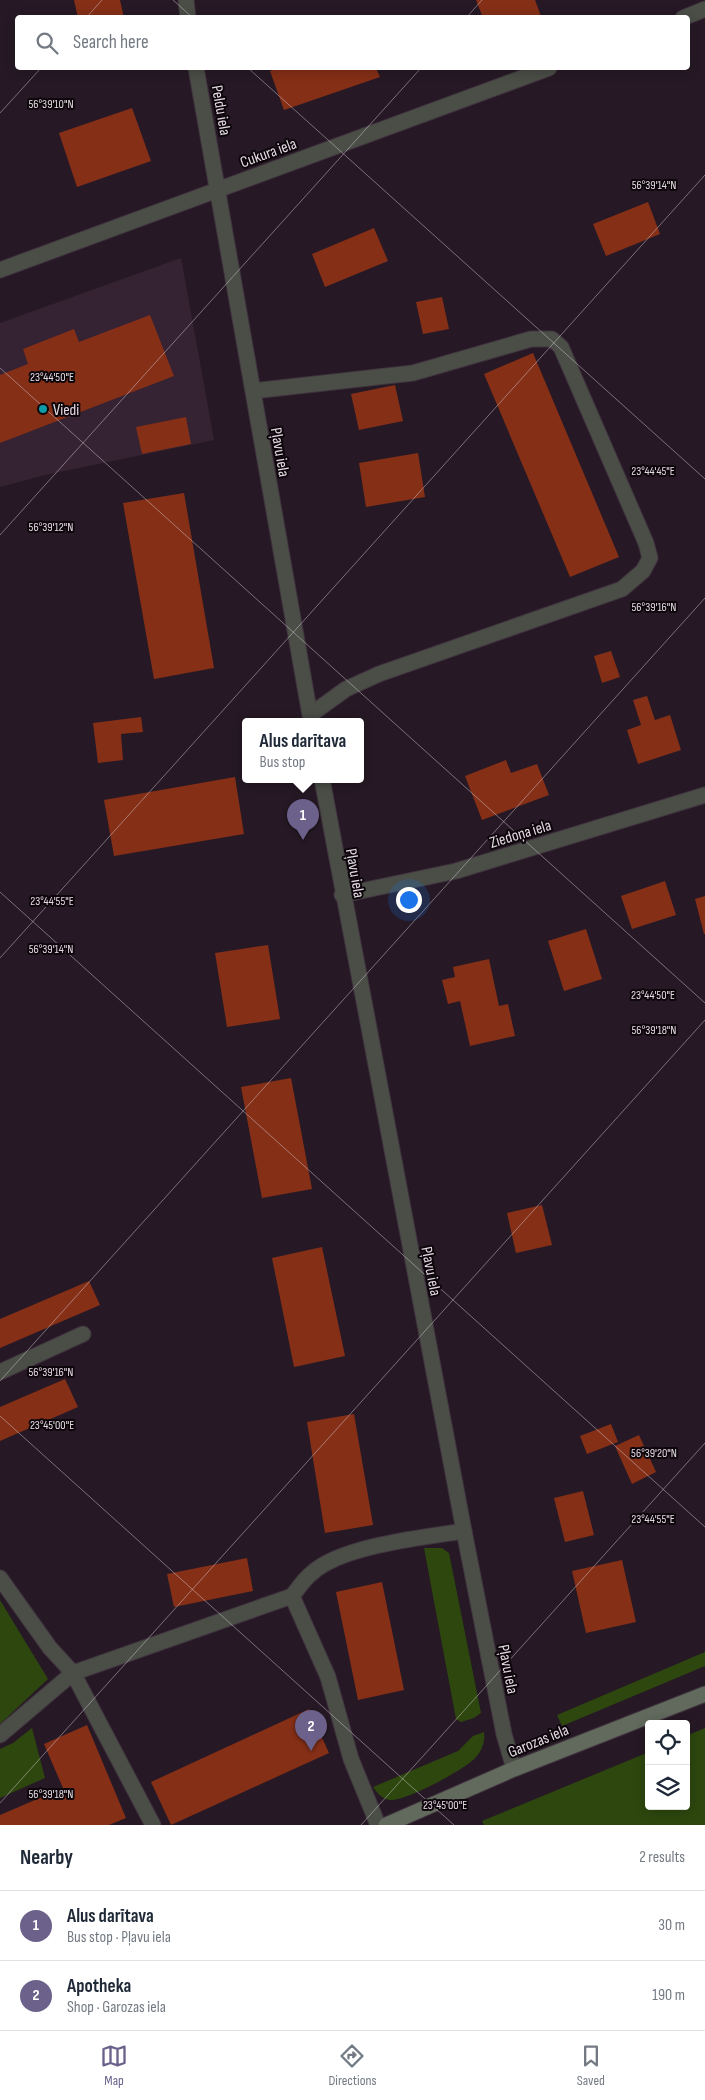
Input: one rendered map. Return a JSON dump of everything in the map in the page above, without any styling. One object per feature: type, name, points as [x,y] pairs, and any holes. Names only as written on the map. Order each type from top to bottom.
[{"type":"main road","name":"Garozas iela","points":[[386,1825],[514,1769],[705,1694]]},
{"type":"street","points":[[186,0],[188,15]]},
{"type":"street","points":[[690,15],[705,9]]},
{"type":"street","name":"Peldu iela","points":[[196,70],[218,189]]},
{"type":"street","name":"Cukura iela","points":[[0,270],[544,70]]},
{"type":"street","name":"Pļavu iela","points":[[218,189],[311,718]]},
{"type":"street","points":[[253,391],[413,373],[531,339],[552,339],[561,347],[646,542],[650,558],[643,571],[622,589],[379,674],[346,688],[311,718]]},
{"type":"street","name":"Pļavu iela","points":[[323,783],[342,895],[464,1531],[504,1734],[514,1769]]},
{"type":"street","name":"Ziedoņa iela","points":[[342,895],[456,871],[705,795]]},
{"type":"street","points":[[0,1372],[83,1334]]},
{"type":"street","points":[[0,1735],[73,1673],[292,1596],[312,1572],[333,1559],[367,1549],[464,1531]]},
{"type":"street","points":[[2,1585],[50,1648],[73,1673],[153,1825]]},
{"type":"street","points":[[292,1596],[328,1677],[351,1759],[378,1825]]},
{"type":"shaded area","points":[[181,258],[214,440],[45,475],[0,487],[0,323]]},
{"type":"green space","points":[[424,1548],[442,1548],[449,1553],[481,1713],[474,1718],[461,1722],[456,1719]]},
{"type":"green space","points":[[0,1600],[48,1679],[0,1724]]},
{"type":"green space","points":[[705,1652],[705,1666],[562,1726],[557,1715]]},
{"type":"green space","points":[[32,1728],[45,1778],[0,1798],[0,1749],[13,1743]]},
{"type":"green space","points":[[705,1728],[705,1825],[484,1825],[482,1821],[645,1754],[645,1810],[690,1810],[690,1734]]},
{"type":"green space","points":[[484,1732],[483,1745],[476,1757],[461,1769],[436,1783],[410,1795],[391,1800],[378,1794],[373,1787],[458,1751],[473,1736]]},
{"type":"building","points":[[74,0],[120,0],[123,15],[77,15]]},
{"type":"building","points":[[476,0],[535,0],[541,15],[482,15]]},
{"type":"building","points":[[377,70],[380,77],[284,110],[270,71]]},
{"type":"building","points":[[132,108],[151,161],[77,187],[59,133]]},
{"type":"building","points":[[648,202],[660,234],[606,256],[593,224]]},
{"type":"building","points":[[374,228],[388,261],[325,287],[312,254]]},
{"type":"building","points":[[442,297],[449,329],[423,334],[416,302]]},
{"type":"building","name":"Viedi","points":[[150,315],[174,376],[0,443],[0,375],[28,364],[23,349],[74,329],[79,342]]},
{"type":"building","points":[[533,353],[619,557],[570,577],[484,374]]},
{"type":"building","points":[[395,385],[403,421],[359,430],[351,394]]},
{"type":"building","points":[[186,417],[191,444],[142,454],[136,427]]},
{"type":"building","points":[[418,453],[425,497],[366,507],[359,463]]},
{"type":"building","points":[[184,493],[214,668],[154,679],[123,503]]},
{"type":"building","points":[[611,651],[620,677],[602,683],[594,656]]},
{"type":"building","points":[[647,696],[655,720],[670,715],[681,750],[638,764],[627,730],[641,725],[633,700]]},
{"type":"building","points":[[141,717],[143,732],[121,734],[123,760],[98,763],[93,723]]},
{"type":"building","points":[[506,760],[511,773],[537,764],[549,795],[482,820],[465,776]]},
{"type":"building","points":[[235,777],[244,834],[114,856],[104,800]]},
{"type":"building","points":[[665,881],[676,915],[632,929],[621,896]]},
{"type":"building","points":[[705,896],[705,934],[704,934],[695,899]]},
{"type":"building","points":[[586,929],[602,979],[564,991],[548,941]]},
{"type":"building","points":[[268,945],[280,1019],[227,1027],[215,953]]},
{"type":"building","points":[[489,959],[499,1006],[508,1004],[515,1036],[470,1046],[460,1001],[448,1004],[442,980],[455,977],[453,967]]},
{"type":"building","points":[[291,1078],[312,1189],[262,1198],[241,1087]]},
{"type":"building","points":[[542,1205],[552,1245],[516,1253],[507,1213]]},
{"type":"building","points":[[322,1247],[345,1356],[294,1367],[272,1258]]},
{"type":"building","points":[[89,1281],[100,1305],[0,1348],[0,1319]]},
{"type":"building","points":[[65,1379],[78,1407],[0,1441],[0,1407]]},
{"type":"building","points":[[354,1414],[373,1525],[325,1533],[307,1422]]},
{"type":"building","points":[[611,1424],[618,1442],[587,1454],[580,1436]]},
{"type":"building","points":[[639,1435],[656,1472],[632,1484],[615,1446]]},
{"type":"building","points":[[583,1491],[594,1535],[565,1542],[554,1498]]},
{"type":"building","points":[[247,1558],[253,1591],[174,1607],[167,1574]]},
{"type":"building","points":[[622,1560],[636,1622],[586,1633],[572,1571]]},
{"type":"building","points":[[382,1582],[404,1690],[358,1700],[336,1592]]},
{"type":"building","points":[[309,1709],[329,1753],[171,1825],[151,1782]]},
{"type":"building","points":[[87,1725],[126,1818],[109,1825],[0,1825],[0,1815],[63,1788],[44,1744]]},
{"type":"place","name":"Viedi","points":[[43,409]]},
{"type":"place","name":"Alus darītava","points":[[303,840]]},
{"type":"place","name":"Apotheka","points":[[311,1751]]}]
